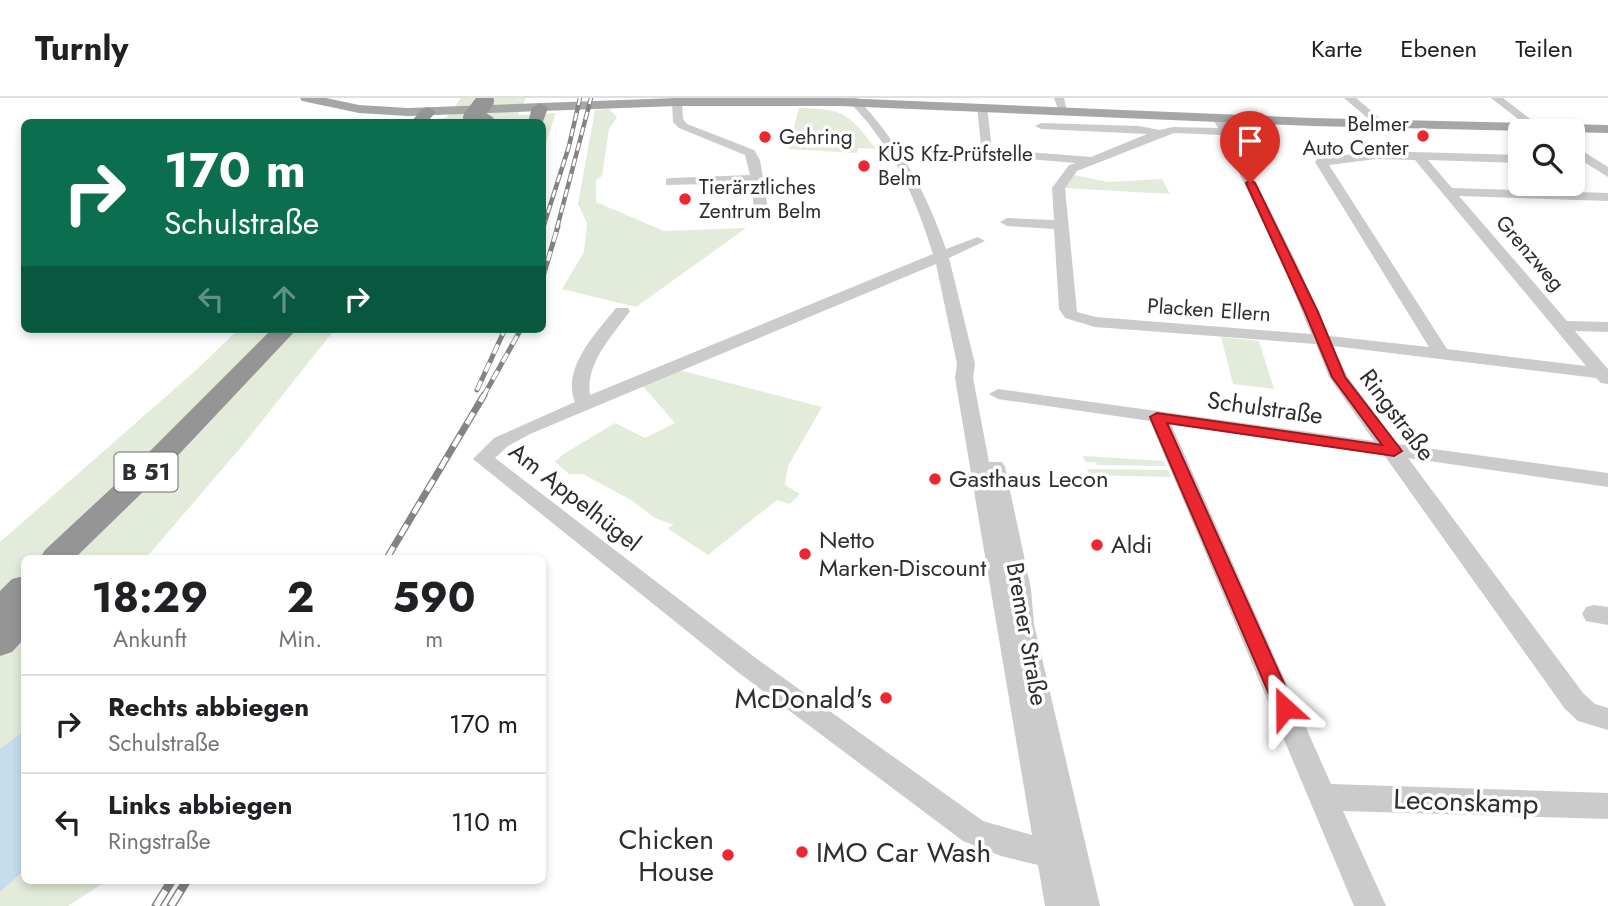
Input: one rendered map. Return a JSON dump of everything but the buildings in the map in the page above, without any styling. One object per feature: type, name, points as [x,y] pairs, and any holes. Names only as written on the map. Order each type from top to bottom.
[{"type":"highway","name":"B 51","points":[[59,555],[188,430],[281,333]]},
{"type":"highway","name":"B 51","points":[[88,555],[174,470],[303,333]]},
{"type":"highway","points":[[0,611],[21,591]]},
{"type":"highway","points":[[0,642],[21,621]]},
{"type":"main road","points":[[307,98],[359,109],[423,117],[538,115],[677,103],[853,100],[982,107],[1061,104],[1222,125],[1381,124],[1508,128]]},
{"type":"main road","points":[[1585,129],[1608,129]]},
{"type":"street","points":[[1349,98],[1381,124]]},
{"type":"street","points":[[1496,98],[1527,119]]},
{"type":"street","name":"Bremer Straße","points":[[853,100],[885,134],[920,197],[943,257],[966,364],[964,378],[1061,906]]},
{"type":"street","points":[[677,103],[677,120],[683,126],[750,153],[754,160],[761,209]]},
{"type":"street","points":[[885,134],[880,111],[922,105]]},
{"type":"street","points":[[982,107],[986,152],[1083,157],[1093,160]]},
{"type":"street","name":"Placken Ellern","points":[[1222,125],[1160,134],[1073,168],[1058,188],[1067,309],[1071,315],[1081,320],[1323,340],[1605,377]]},
{"type":"street","name":"Ringstraße","points":[[1222,125],[1338,377],[1574,701],[1598,716]]},
{"type":"street","points":[[1041,126],[1139,129],[1160,134]]},
{"type":"street","points":[[1442,355],[1321,162],[1376,155],[1508,159]]},
{"type":"street","name":"Grenzweg","points":[[1418,156],[1565,326],[1605,377]]},
{"type":"street","points":[[1585,157],[1608,173]]},
{"type":"street","points":[[1585,161],[1591,161]]},
{"type":"street","points":[[671,182],[757,179]]},
{"type":"street","points":[[1450,192],[1608,197]]},
{"type":"street","points":[[1007,222],[1060,225]]},
{"type":"street","points":[[943,257],[978,241]]},
{"type":"street","name":"Am Appelhügel","points":[[943,257],[523,430],[501,442],[483,459],[748,666],[973,831],[995,841],[1050,852]]},
{"type":"street","points":[[585,404],[579,388],[593,347],[622,312]]},
{"type":"street","points":[[1565,326],[1608,327]]},
{"type":"street","name":"Bremer Straße","points":[[966,364],[975,378],[985,420],[1033,676],[1084,906]]},
{"type":"street","name":"Schulstraße","points":[[998,394],[1608,480]]},
{"type":"street","points":[[1157,417],[1325,797],[1370,906]]},
{"type":"street","name":"Leconskamp","points":[[1325,797],[1608,806]]},
{"type":"green space","points":[[461,98],[526,98],[518,115],[556,113],[546,142],[546,119],[436,119],[446,118]]},
{"type":"green space","points":[[799,108],[826,110],[844,115],[876,149],[858,148],[857,153],[788,149]]},
{"type":"green space","points":[[609,109],[617,117],[609,129],[602,176],[596,180],[596,202],[664,231],[746,228],[636,307],[562,289],[584,252],[587,223],[578,204],[595,110]]},
{"type":"green space","points":[[1074,175],[1108,182],[1162,179],[1170,194],[1064,188]]},
{"type":"green space","points":[[235,333],[332,333],[242,446],[149,555],[21,555],[21,884],[102,884],[68,906],[0,906],[0,542]]},
{"type":"green space","points":[[1221,337],[1259,341],[1274,389],[1233,384]]},
{"type":"green space","points":[[679,370],[822,407],[788,466],[785,485],[800,494],[790,504],[777,500],[708,555],[667,528],[674,525],[655,518],[631,500],[583,474],[569,474],[555,462],[615,423],[645,438],[675,423],[641,384]]},
{"type":"green space","points":[[1083,456],[1164,461],[1166,466],[1097,465],[1096,462],[1085,462]]},
{"type":"green space","points":[[1087,469],[1168,470],[1171,477],[1089,475]]},
{"type":"water","points":[[21,733],[21,873],[0,892],[0,749]]},
{"type":"railway","points":[[546,219],[569,146],[580,98]]},
{"type":"railway","points":[[557,228],[591,98]]},
{"type":"railway","points":[[546,266],[558,226]]},
{"type":"railway","points":[[477,390],[503,333]]},
{"type":"railway","points":[[483,397],[519,333]]},
{"type":"railway","points":[[389,555],[484,395]]},
{"type":"railway","points":[[156,906],[170,884]]},
{"type":"railway","points":[[171,906],[185,884]]},
{"type":"place","name":"Belmer Auto Center","points":[[1423,136]]},
{"type":"place","name":"Gehring","points":[[765,137]]},
{"type":"place","name":"KÜS Kfz-Prüfstelle Belm","points":[[864,166]]},
{"type":"place","name":"Tierärztliches Zentrum Belm","points":[[685,199]]},
{"type":"place","name":"Gasthaus Lecon","points":[[935,479]]},
{"type":"place","name":"Aldi","points":[[1097,545]]},
{"type":"place","name":"Netto Marken-Discount","points":[[805,554]]},
{"type":"place","name":"McDonald's","points":[[886,698]]},
{"type":"place","name":"IMO Car Wash","points":[[802,852]]},
{"type":"place","name":"Chicken House","points":[[728,855]]},
{"type":"route","points":[[1250,183],[1278,239],[1338,377],[1394,451],[1157,417],[1285,708]]}]
